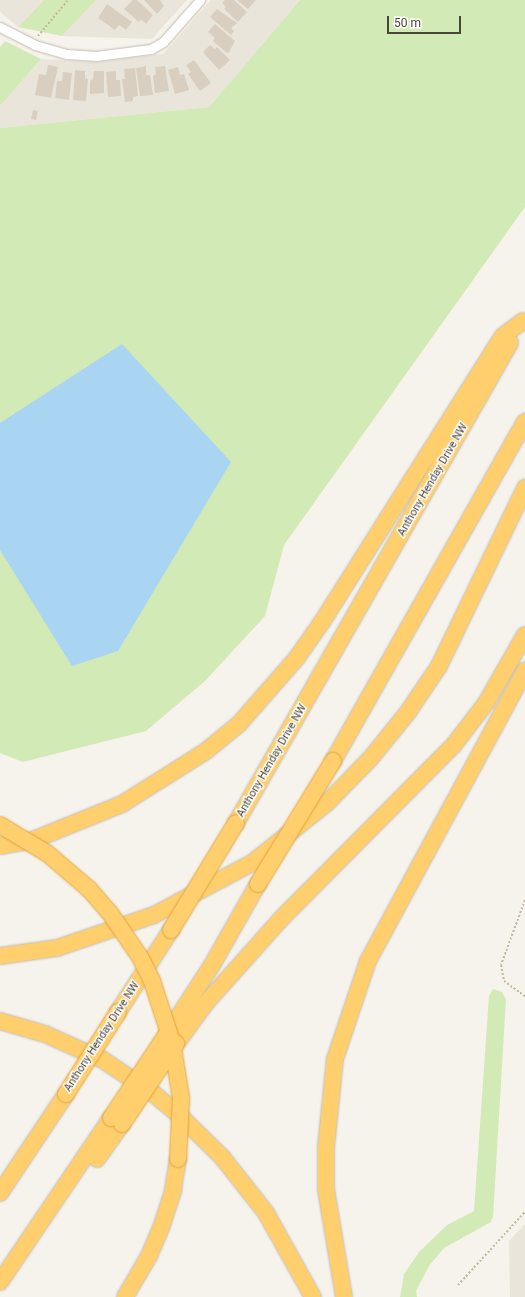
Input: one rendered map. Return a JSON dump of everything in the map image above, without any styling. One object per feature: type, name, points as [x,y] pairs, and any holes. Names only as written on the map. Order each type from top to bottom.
[{"type":"highway","name":"Anthony Henday Drive NW","points":[[0,1193],[66,1094],[171,930],[236,823],[524,319]]},
{"type":"highway","points":[[0,846],[33,840],[122,804],[206,751],[238,724],[296,659],[322,622],[503,336],[524,319]]},
{"type":"highway","points":[[0,1282],[116,1121],[173,1037],[258,884],[333,761],[525,421]]},
{"type":"highway","points":[[0,956],[56,948],[154,915],[252,863],[327,803],[370,759],[408,712],[439,666],[525,488]]},
{"type":"highway","points":[[173,1037],[205,1004],[280,920],[453,746],[486,703],[525,635]]},
{"type":"highway","points":[[344,1297],[326,1188],[326,1147],[336,1058],[368,961],[525,671]]},
{"type":"highway","points":[[0,825],[48,854],[89,888],[110,912],[140,957],[154,988],[172,1042],[180,1098],[178,1159],[173,1190],[161,1228],[149,1256],[125,1297]]},
{"type":"highway","points":[[0,1021],[45,1034],[102,1060],[154,1094],[177,1113],[222,1157],[266,1213],[313,1297]]},
{"type":"highway","points":[[0,1184],[34,1143]]},
{"type":"street","points":[[0,27],[35,45],[62,53],[85,56],[152,49],[163,42],[200,0]]},
{"type":"path","points":[[35,45],[44,27],[68,0]]},
{"type":"path","points":[[525,900],[501,965],[504,981],[525,996]]},
{"type":"path","points":[[458,1285],[525,1212]]},
{"type":"shaded area","points":[[0,0],[44,0],[18,27],[0,12]]},
{"type":"shaded area","points":[[96,0],[187,0],[152,39],[62,36]]},
{"type":"shaded area","points":[[211,0],[300,0],[209,107],[0,128],[0,106],[41,59],[98,62],[163,54]]},
{"type":"shaded area","points":[[525,1224],[525,1297],[510,1297],[509,1241]]},
{"type":"green space","points":[[44,0],[96,0],[62,36],[18,27]]},
{"type":"green space","points":[[300,0],[525,0],[525,207],[284,545],[265,616],[205,681],[146,731],[23,762],[0,753],[0,128],[209,107]]},
{"type":"green space","points":[[5,41],[41,59],[0,106],[0,47]]},
{"type":"green space","points":[[493,989],[502,992],[506,999],[493,1217],[491,1222],[444,1248],[429,1266],[416,1291],[417,1297],[400,1297],[404,1274],[419,1252],[447,1225],[474,1211],[489,996]]},
{"type":"water","points":[[122,344],[231,462],[118,651],[72,666],[0,550],[0,423]]},
{"type":"building","points":[[133,0],[137,0],[153,15],[146,24],[141,19],[139,22],[124,9]]},
{"type":"building","points":[[144,0],[160,0],[164,6],[157,14]]},
{"type":"building","points":[[225,0],[234,0],[247,12],[238,22],[224,9],[226,7],[222,3]]},
{"type":"building","points":[[237,0],[256,0],[248,9]]},
{"type":"building","points":[[107,4],[132,22],[126,30],[119,25],[115,30],[98,18]]},
{"type":"building","points":[[217,9],[237,23],[231,28],[234,31],[231,35],[210,17]]},
{"type":"building","points":[[215,24],[235,41],[227,53],[213,41],[215,38],[208,32]]},
{"type":"building","points":[[210,45],[215,49],[217,47],[230,60],[219,70],[203,52]]},
{"type":"building","points":[[194,60],[211,83],[200,91],[188,74],[191,72],[186,65]]},
{"type":"building","points":[[48,65],[58,67],[51,98],[35,95],[39,74],[46,75]]},
{"type":"building","points":[[146,66],[146,75],[150,75],[153,95],[140,96],[136,68]]},
{"type":"building","points":[[165,66],[169,91],[155,93],[153,76],[156,74],[155,67]]},
{"type":"building","points":[[178,67],[180,75],[184,74],[189,90],[175,94],[168,70]]},
{"type":"building","points":[[135,68],[138,96],[133,97],[133,101],[125,102],[122,79],[125,79],[124,69]]},
{"type":"building","points":[[75,70],[85,71],[85,78],[88,79],[86,101],[73,100]]},
{"type":"building","points":[[94,71],[104,71],[104,93],[90,94],[90,81],[93,79]]},
{"type":"building","points":[[116,71],[116,80],[120,80],[121,96],[108,97],[106,72]]},
{"type":"building","points":[[63,72],[72,73],[69,100],[55,98],[57,81],[62,81]]},
{"type":"building","points":[[33,110],[38,111],[36,120],[31,119]]}]
